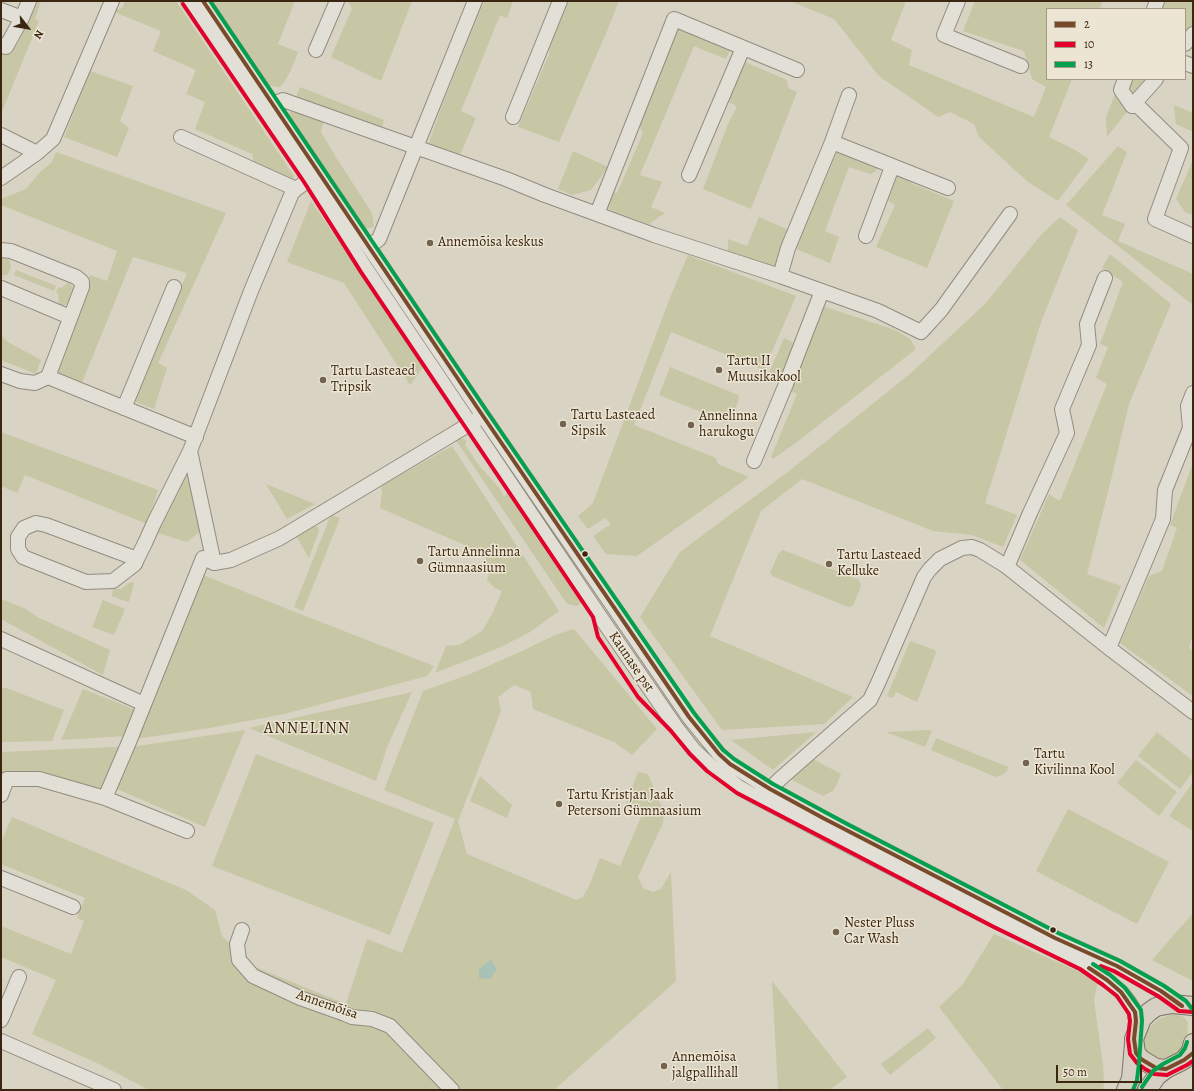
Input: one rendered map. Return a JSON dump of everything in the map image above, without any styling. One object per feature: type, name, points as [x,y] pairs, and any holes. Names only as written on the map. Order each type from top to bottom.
[{"type":"main road","points":[[1126,1090],[1131,1079],[1134,1039],[1142,1019],[1153,1009],[1164,1005],[1172,1004],[1189,1010]]},
{"type":"main road","points":[[1134,1039],[1136,1053],[1141,1059],[1156,1068],[1166,1068]]},
{"type":"main road","points":[[1147,1090],[1157,1076],[1166,1068],[1188,1056],[1193,1043]]},
{"type":"street","points":[[1,45],[6,47],[22,18],[29,1]]},
{"type":"street","points":[[1,178],[37,153],[53,139],[112,1]]},
{"type":"street","name":"Kaunase pst","points":[[188,1],[314,176],[369,247],[688,717],[718,754],[767,795],[988,918],[1083,964],[1107,980],[1121,992],[1135,1012],[1136,1021],[1134,1039]]},
{"type":"street","name":"Kaunase pst","points":[[203,1],[272,104],[366,269],[593,606],[676,727],[694,750],[711,766],[740,788],[767,795],[837,825],[1054,938],[1117,966],[1161,991],[1189,1010]]},
{"type":"street","points":[[316,50],[337,1]]},
{"type":"street","points":[[369,247],[379,239],[475,1]]},
{"type":"street","points":[[513,117],[560,1]]},
{"type":"street","points":[[958,1],[944,35],[1021,66]]},
{"type":"street","points":[[1,10],[22,18]]},
{"type":"street","points":[[597,214],[674,19],[797,70]]},
{"type":"street","points":[[1186,43],[1193,34]]},
{"type":"street","points":[[689,174],[743,48]]},
{"type":"street","points":[[1126,80],[1121,90],[1132,106]]},
{"type":"street","points":[[1132,106],[1155,80]]},
{"type":"street","points":[[780,276],[788,248],[832,142],[849,96]]},
{"type":"street","points":[[272,104],[283,100],[506,179],[654,235],[780,276],[878,311],[921,332],[941,310],[1010,214]]},
{"type":"street","points":[[1132,106],[1138,106],[1181,148],[1155,219],[1193,236]]},
{"type":"street","points":[[1,135],[37,153]]},
{"type":"street","points":[[180,137],[296,189]]},
{"type":"street","points":[[832,142],[948,188]]},
{"type":"street","points":[[866,236],[892,167]]},
{"type":"street","points":[[137,559],[46,525],[36,523],[24,528],[18,538],[18,549],[23,557],[86,582],[113,581],[135,564],[196,437],[252,291],[292,193],[314,176]]},
{"type":"street","points":[[1,250],[11,251],[76,277],[82,282],[82,287],[48,377]]},
{"type":"street","points":[[1007,567],[1030,513],[1068,432],[1062,409],[1089,345],[1087,324],[1105,278]]},
{"type":"street","points":[[124,408],[174,287]]},
{"type":"street","points":[[1,288],[70,317]]},
{"type":"street","points":[[754,461],[822,291]]},
{"type":"street","points":[[1,374],[20,381],[35,382],[48,377],[196,437]]},
{"type":"street","points":[[1109,648],[1163,519],[1165,490],[1190,428],[1188,406],[1193,393]]},
{"type":"street","points":[[105,798],[203,558],[214,562],[231,560],[280,538],[483,416]]},
{"type":"street","points":[[190,451],[214,562]]},
{"type":"street","points":[[767,795],[870,700],[924,577],[940,559],[962,548],[972,547],[988,554],[1007,567],[1193,712]]},
{"type":"street","points":[[1,639],[144,704]]},
{"type":"street","points":[[1,796],[4,779],[39,779],[105,798],[187,831]]},
{"type":"street","points":[[1,878],[73,907]]},
{"type":"street","name":"Annemõisa","points":[[242,930],[237,944],[239,960],[253,976],[300,998],[352,1017],[372,1019],[390,1026],[452,1090]]},
{"type":"street","points":[[1,1020],[19,977]]},
{"type":"street","points":[[1,1041],[114,1090]]},
{"type":"shaded area","points":[[35,1],[41,1],[35,19],[39,21],[1,114],[1,55],[9,52],[19,41]]},
{"type":"shaded area","points":[[125,1],[176,1],[294,176],[293,181],[255,168],[252,154],[195,129],[205,102],[186,94],[196,70],[153,51],[161,31],[112,11],[122,8]]},
{"type":"shaded area","points":[[211,1],[295,1],[278,44],[298,52],[290,72],[280,87],[266,85]]},
{"type":"shaded area","points":[[348,1],[412,1],[381,81],[331,57],[352,9]]},
{"type":"shaded area","points":[[484,1],[513,1],[507,18],[500,15],[461,111],[476,118],[460,155],[429,143],[440,111]]},
{"type":"shaded area","points":[[557,1],[619,1],[559,142],[518,127],[550,52],[542,39]]},
{"type":"shaded area","points":[[790,1],[906,1],[891,40],[912,50],[909,65],[1034,117],[1046,87],[1032,79],[1024,51],[963,31],[975,1],[1103,1],[1100,8],[1046,8],[1046,80],[1072,80],[1049,137],[1089,159],[1058,201],[1028,182],[992,149],[979,137],[974,124],[950,112],[938,117],[879,76],[834,19]]},
{"type":"shaded area","points":[[1154,1],[1193,1],[1193,29],[1186,38],[1186,8],[1150,8]]},
{"type":"shaded area","points":[[676,26],[731,48],[726,59],[694,46],[640,175],[662,182],[651,207],[665,213],[649,224],[613,211],[604,206],[604,191],[617,193],[643,133],[637,123]]},
{"type":"shaded area","points":[[745,62],[787,80],[788,88],[797,92],[751,209],[703,189],[728,124],[737,106],[728,102]]},
{"type":"shaded area","points":[[90,71],[133,86],[120,121],[129,128],[117,157],[64,137]]},
{"type":"shaded area","points":[[1121,80],[1152,80],[1107,137],[1106,117]]},
{"type":"shaded area","points":[[300,87],[384,120],[381,129],[294,102]]},
{"type":"shaded area","points":[[1174,105],[1193,113],[1193,132],[1176,124]]},
{"type":"shaded area","points":[[295,110],[324,120],[321,132],[372,213],[374,227],[365,229],[289,116],[290,112]]},
{"type":"shaded area","points":[[1118,146],[1127,152],[1102,215],[1125,224],[1118,241],[1193,274],[1193,305],[1066,205]]},
{"type":"shaded area","points":[[838,149],[877,167],[876,171],[871,174],[849,167],[825,231],[839,237],[830,263],[796,249]]},
{"type":"shaded area","points":[[573,151],[608,167],[591,190],[572,195],[558,189]]},
{"type":"shaded area","points":[[56,152],[226,213],[158,363],[167,368],[154,409],[133,401],[187,273],[133,257],[81,385],[65,379],[58,371],[90,275],[107,281],[117,251],[1,205],[1,199],[26,189],[39,173],[52,162]]},
{"type":"shaded area","points":[[1193,160],[1193,215],[1185,212],[1176,199]]},
{"type":"shaded area","points":[[895,164],[909,170],[911,183],[954,201],[927,268],[876,247],[895,205],[882,197]]},
{"type":"shaded area","points":[[311,201],[424,366],[410,385],[344,283],[287,262]]},
{"type":"shaded area","points":[[759,217],[791,231],[776,267],[728,251],[728,239],[747,246]]},
{"type":"shaded area","points":[[1060,217],[1078,230],[1041,322],[985,503],[1017,515],[1003,547],[972,535],[933,531],[802,479],[761,511],[710,636],[853,697],[824,724],[722,730],[640,617],[680,552],[789,471],[911,373],[985,304],[1041,235]]},
{"type":"shaded area","points":[[1110,254],[1171,304],[1129,404],[1087,574],[1121,586],[1104,628],[1020,560],[1049,494],[1060,501],[1107,384],[1096,378],[1108,347],[1100,344],[1123,282],[1102,268]]},
{"type":"shaded area","points":[[688,255],[796,296],[764,370],[671,332],[634,425],[716,458],[718,464],[749,477],[637,556],[606,554],[593,536],[611,524],[605,518],[588,529],[578,516],[593,503],[671,295]]},
{"type":"shaded area","points":[[9,257],[11,267],[8,274],[1,276],[1,258]]},
{"type":"shaded area","points":[[16,270],[56,286],[54,291],[14,275]]},
{"type":"shaded area","points":[[69,282],[75,290],[70,302],[59,306],[58,293],[56,292],[59,287],[61,288]]},
{"type":"shaded area","points":[[823,306],[895,330],[910,339],[916,349],[773,459],[771,457],[797,394],[790,391]]},
{"type":"shaded area","points":[[1,335],[8,342],[41,360],[36,374],[1,360]]},
{"type":"shaded area","points":[[784,338],[798,345],[783,379],[769,373]]},
{"type":"shaded area","points":[[670,367],[738,395],[739,399],[732,418],[726,422],[659,395]]},
{"type":"shaded area","points":[[1,432],[158,490],[147,524],[25,475],[17,493],[1,486]]},
{"type":"shaded area","points":[[459,437],[467,441],[465,445],[478,464],[500,489],[504,497],[509,490],[583,602],[577,606],[567,604],[455,439]]},
{"type":"shaded area","points":[[452,446],[559,611],[530,632],[501,647],[435,673],[446,646],[459,645],[482,631],[492,614],[502,591],[495,588],[487,580],[489,573],[485,554],[380,508],[382,492],[381,486]]},
{"type":"shaded area","points":[[1193,463],[1193,634],[1189,648],[1193,650],[1193,696],[1120,643],[1149,576],[1162,571],[1177,528],[1170,525]]},
{"type":"shaded area","points":[[193,471],[203,529],[187,542],[155,532],[183,476]]},
{"type":"shaded area","points":[[266,484],[315,504],[287,519]]},
{"type":"shaded area","points":[[331,515],[340,518],[303,611],[294,607]]},
{"type":"shaded area","points":[[314,526],[318,527],[319,531],[309,558],[296,536]]},
{"type":"shaded area","points":[[783,550],[859,580],[861,586],[853,606],[848,607],[772,576],[770,573],[779,553]]},
{"type":"shaded area","points":[[203,575],[434,666],[427,676],[284,714],[210,728],[135,739]]},
{"type":"shaded area","points":[[131,582],[134,583],[129,602],[112,596],[113,589],[121,589]]},
{"type":"shaded area","points":[[1,599],[26,609],[37,617],[110,650],[103,675],[1,619]]},
{"type":"shaded area","points":[[103,600],[125,609],[114,635],[92,627]]},
{"type":"shaded area","points":[[574,629],[657,729],[632,755],[614,742],[533,709],[531,692],[514,685],[498,697],[501,711],[458,821],[467,854],[576,900],[583,897],[590,884],[600,858],[620,866],[644,810],[626,803],[638,772],[648,774],[664,812],[663,823],[638,877],[643,888],[653,892],[661,889],[671,872],[676,981],[554,1090],[149,1090],[99,1064],[32,1034],[56,980],[1,957],[1,926],[71,954],[84,921],[77,918],[85,898],[1,864],[1,842],[12,817],[186,890],[215,910],[222,936],[255,967],[346,1004],[367,939],[402,953],[455,819],[384,790],[423,691],[470,674],[555,635]]},
{"type":"shaded area","points":[[910,641],[935,650],[936,653],[917,702],[896,692],[893,698],[887,696]]},
{"type":"shaded area","points":[[1,688],[6,688],[64,710],[52,741],[1,742]]},
{"type":"shaded area","points":[[83,689],[136,710],[127,736],[61,740]]},
{"type":"shaded area","points":[[412,692],[388,745],[376,781],[249,728]]},
{"type":"shaded area","points":[[245,730],[205,827],[112,787],[100,790],[46,773],[1,772],[1,752],[138,746]]},
{"type":"shaded area","points":[[932,731],[925,747],[886,732]]},
{"type":"shaded area","points":[[816,732],[773,770],[731,740]]},
{"type":"shaded area","points":[[1157,732],[1193,761],[1193,772],[1180,789],[1138,756]]},
{"type":"shaded area","points":[[936,738],[1008,767],[1007,771],[996,777],[931,750]]},
{"type":"shaded area","points":[[256,754],[434,823],[390,935],[212,866]]},
{"type":"shaded area","points":[[811,758],[841,774],[834,790],[823,796],[790,779]]},
{"type":"shaded area","points":[[1136,760],[1177,792],[1159,816],[1117,783]]},
{"type":"shaded area","points":[[480,776],[512,805],[507,818],[470,801]]},
{"type":"shaded area","points":[[1193,782],[1193,831],[1169,816]]},
{"type":"shaded area","points":[[1068,809],[1169,862],[1137,924],[1036,871]]},
{"type":"shaded area","points":[[1193,913],[1193,981],[1152,960]]},
{"type":"shaded area","points":[[994,934],[1098,980],[1094,1000],[1103,1065],[1103,1090],[1003,1090],[939,1007],[963,984]]},
{"type":"shaded area","points":[[491,960],[497,969],[490,979],[479,978],[479,969]]},
{"type":"shaded area","points":[[772,981],[847,1077],[829,1090],[778,1090]]},
{"type":"shaded area","points":[[1172,1014],[1184,1017],[1188,1023],[1187,1036],[1181,1049],[1175,1055],[1164,1059],[1151,1057],[1145,1050],[1143,1044],[1147,1030],[1157,1020]]},
{"type":"shaded area","points":[[928,1028],[936,1038],[890,1075],[881,1064]]},
{"type":"transit line","name":"2","points":[[203,1],[483,416],[689,717],[719,754],[730,764],[770,789],[823,818],[1055,938],[1117,966],[1161,991],[1182,1006]]},
{"type":"transit line","name":"13","points":[[210,1],[488,413],[694,713],[723,750],[734,759],[773,784],[847,824],[1058,933],[1120,961],[1164,986],[1186,1001],[1193,1010]]},
{"type":"transit line","name":"10","points":[[183,4],[304,182],[361,272],[593,617],[598,637],[638,697],[671,731],[690,754],[707,771],[737,793],[992,926],[1080,969],[1117,996],[1129,1014],[1130,1021],[1128,1039],[1130,1054],[1137,1063],[1145,1069],[1154,1074],[1167,1075],[1193,1061]]},
{"type":"transit line","name":"13","points":[[1093,964],[1110,975],[1125,988],[1141,1010],[1142,1021],[1139,1063],[1137,1080],[1133,1090]]},
{"type":"transit line","name":"10","points":[[1101,966],[1114,971],[1158,996],[1179,1011],[1193,1012]]},
{"type":"transit line","name":"2","points":[[1089,968],[1121,992],[1135,1012],[1136,1021],[1134,1039],[1136,1053],[1141,1059],[1156,1068],[1166,1069],[1184,1060],[1193,1053]]},
{"type":"transit line","name":"13","points":[[1142,1087],[1153,1071],[1180,1055],[1187,1042]]},
{"type":"place","name":"Annemõisa keskus","points":[[430,243]]},
{"type":"place","name":"Tartu II Muusikakool","points":[[719,370]]},
{"type":"place","name":"Tartu Lasteaed Tripsik","points":[[323,380]]},
{"type":"place","name":"Tartu Lasteaed Sipsik","points":[[563,424]]},
{"type":"place","name":"Annelinna harukogu","points":[[691,425]]},
{"type":"place","name":"Tartu Annelinna Gümnaasium","points":[[420,561]]},
{"type":"place","name":"Tartu Lasteaed Kelluke","points":[[829,564]]},
{"type":"place","name":"Tartu Kivilinna Kool","points":[[1026,763]]},
{"type":"place","name":"Tartu Kristjan Jaak Petersoni Gümnaasium","points":[[559,804]]},
{"type":"place","name":"Nester Pluss Car Wash","points":[[836,932]]},
{"type":"place","name":"Annemõisa jalgpallihall","points":[[664,1066]]},
{"type":"district","name":"ANNELINN","points":[[307,729]]}]
